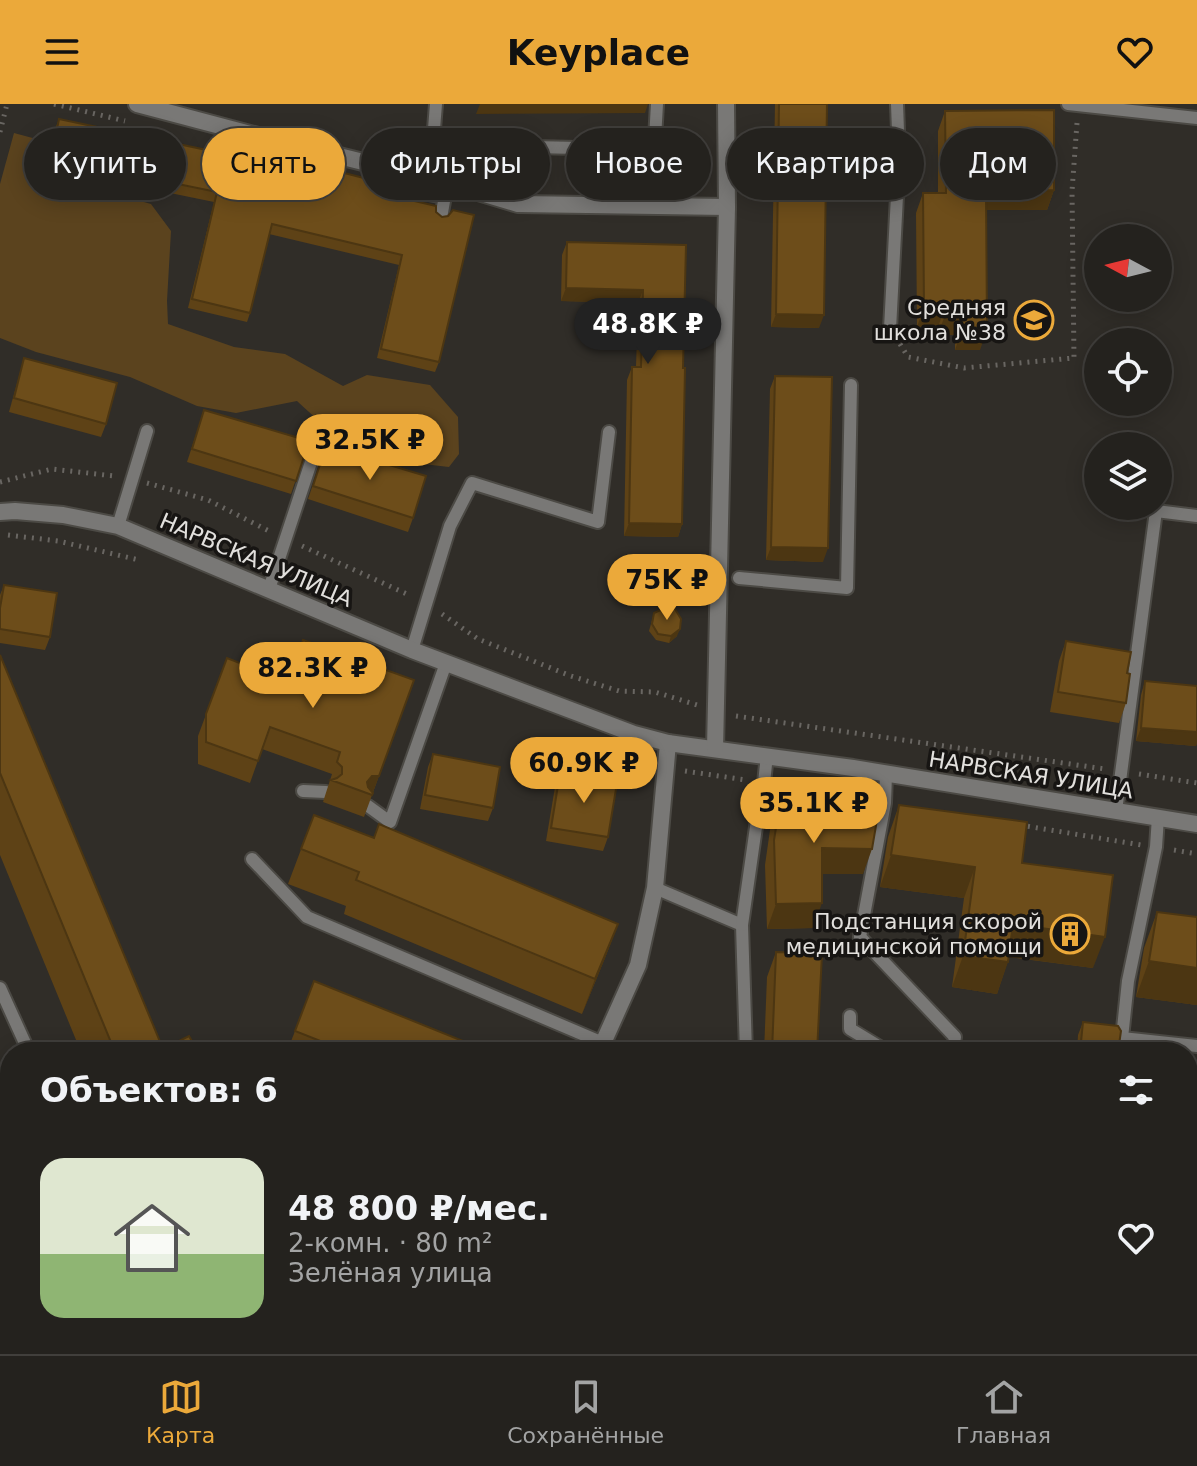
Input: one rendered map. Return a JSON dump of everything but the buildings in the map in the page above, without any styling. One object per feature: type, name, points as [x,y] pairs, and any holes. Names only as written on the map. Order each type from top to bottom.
[{"type":"street","points":[[137,104],[228,128]]},
{"type":"street","points":[[715,749],[727,207],[726,104]]},
{"type":"street","points":[[497,200],[518,204],[727,207]]},
{"type":"street","name":"НАРВСКАЯ УЛИЦА","points":[[0,512],[63,515],[118,526],[412,650],[634,734],[668,743],[767,755],[1197,824]]},
{"type":"street","points":[[604,1042],[638,965],[655,888],[668,743]]},
{"type":"lane","points":[[434,128],[436,104]]},
{"type":"lane","points":[[550,147],[626,149],[655,139],[657,104]]},
{"type":"lane","points":[[890,329],[899,158],[897,104]]},
{"type":"lane","points":[[1073,105],[1197,118]]},
{"type":"lane","points":[[441,218],[444,200]]},
{"type":"lane","points":[[739,578],[847,588],[851,385]]},
{"type":"lane","points":[[118,526],[147,431]]},
{"type":"lane","points":[[412,650],[450,526],[472,483],[598,522],[609,432]]},
{"type":"lane","points":[[269,589],[314,453]]},
{"type":"lane","points":[[1116,811],[1156,511],[1197,516]]},
{"type":"lane","points":[[368,806],[390,822],[446,663]]},
{"type":"lane","points":[[746,1042],[742,925],[767,755]]},
{"type":"lane","points":[[886,774],[885,803],[860,937],[955,1037],[954,1042]]},
{"type":"lane","points":[[303,791],[326,792]]},
{"type":"lane","points":[[1121,1042],[1128,981],[1156,847],[1158,817]]},
{"type":"lane","points":[[252,859],[307,917],[588,1042]]},
{"type":"lane","points":[[655,888],[742,925]]},
{"type":"lane","points":[[2,995],[24,1042]]},
{"type":"lane","points":[[850,1016],[850,1029],[871,1042]]},
{"type":"lane","points":[[1122,1038],[1160,1042]]},
{"type":"path","points":[[0,132],[7,104]]},
{"type":"path","points":[[890,329],[908,357],[964,368],[1074,358],[1073,105]]},
{"type":"path","points":[[0,482],[52,469],[132,478],[208,500],[426,603],[478,639],[571,676],[619,691],[655,692],[698,705]]},
{"type":"path","points":[[736,716],[1197,783]]},
{"type":"shaded area","points":[[14,133],[24,136],[24,200],[137,200],[151,204],[171,231],[168,324],[234,347],[285,354],[343,386],[367,375],[430,385],[458,417],[459,454],[449,467],[394,459],[363,449],[345,439],[297,401],[236,413],[197,406],[130,377],[36,352],[0,338],[0,184]]},
{"type":"place","name":"Средняя школа №38","points":[[1034,320]]},
{"type":"place","name":"Подстанция скорой медицинской помощи","points":[[1070,934]]}]
